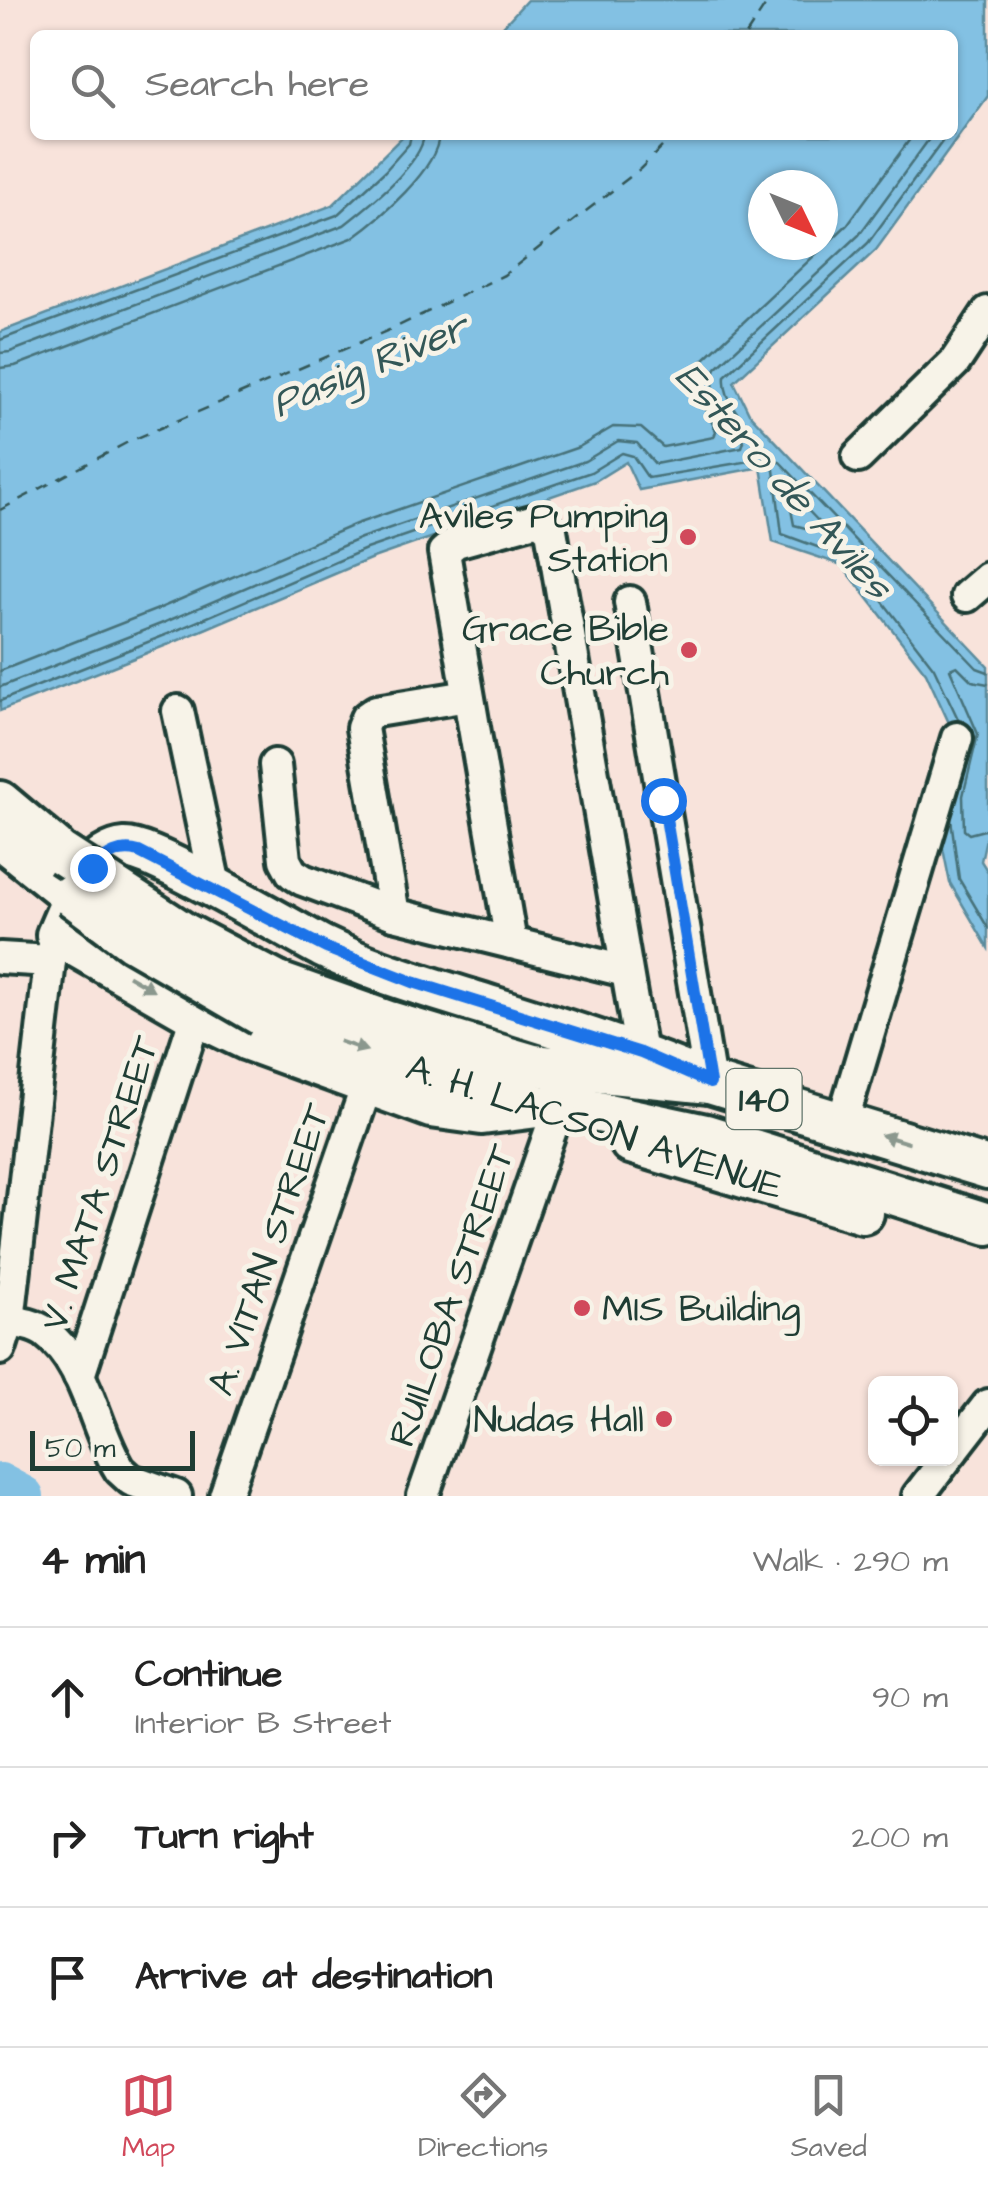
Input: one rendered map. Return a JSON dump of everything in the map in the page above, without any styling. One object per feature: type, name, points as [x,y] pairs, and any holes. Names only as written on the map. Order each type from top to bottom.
[{"type":"main road","name":"140","points":[[0,802],[62,854],[185,934],[268,998]]},
{"type":"main road","name":"140","points":[[0,838],[133,940],[268,998]]},
{"type":"main road","points":[[546,1114],[482,1114],[431,1107],[248,1040],[54,948],[92,868],[111,853],[128,849],[326,948],[413,982],[641,1053],[709,1110]]},
{"type":"main road","name":"A. H. LACSON AVENUE","points":[[268,998],[390,1022],[533,1065],[709,1110],[842,1123],[988,1168]]},
{"type":"main road","name":"A. H. LACSON AVENUE","points":[[268,998],[517,1096],[546,1114],[988,1250]]},
{"type":"main road","name":"140","points":[[546,1114],[561,1104],[709,1110],[988,1197]]},
{"type":"main road","name":"140","points":[[709,1110],[988,1224]]},
{"type":"street","points":[[858,458],[956,362],[988,312]]},
{"type":"street","points":[[511,943],[444,552],[456,542],[534,520],[544,521],[552,530],[641,1053]]},
{"type":"street","points":[[630,602],[709,1110]]},
{"type":"street","points":[[394,914],[362,728],[366,718],[376,711],[468,696]]},
{"type":"street","points":[[178,711],[216,890]]},
{"type":"street","points":[[842,1123],[957,738]]},
{"type":"street","points":[[276,765],[284,860],[292,873],[303,880],[394,914],[625,971]]},
{"type":"street","points":[[0,958],[54,948],[3,1329],[44,1331],[63,1350],[78,1376],[120,1470],[131,1480],[176,1496]]},
{"type":"street","name":"V. MATA STREET","points":[[78,1376],[196,1016]]},
{"type":"street","name":"A. VITAN STREET","points":[[225,1496],[367,1084]]},
{"type":"street","name":"RUILOBA STREET","points":[[423,1496],[546,1114]]},
{"type":"street","points":[[958,1444],[988,1405]]},
{"type":"street","points":[[918,1496],[941,1466]]},
{"type":"water","points":[[527,0],[988,0],[988,96],[958,137],[958,30],[500,30]]},
{"type":"water","points":[[399,140],[956,140],[876,250],[734,382],[749,413],[988,666],[988,829],[981,861],[988,872],[988,948],[950,883],[941,839],[955,736],[926,673],[842,565],[773,542],[761,467],[639,490],[626,462],[595,481],[370,559],[0,711],[0,332],[333,205]]},
{"type":"waterway","points":[[0,1483],[24,1496]]},
{"type":"ferry route","points":[[749,30],[769,0]]},
{"type":"ferry route","points":[[0,510],[130,441],[396,327],[504,275],[640,169],[669,140]]},
{"type":"place","name":"Aviles Pumping Station","points":[[688,537]]},
{"type":"place","name":"Grace Bible Church","points":[[689,650]]},
{"type":"place","name":"MIS Building","points":[[582,1308]]},
{"type":"place","name":"Nudas Hall","points":[[664,1419]]},
{"type":"route","points":[[92,868],[111,853],[128,849],[139,852],[326,948],[413,982],[641,1053],[710,1083],[663,800]]},
{"type":"water label","name":"Pasig River","points":[[369,364]]},
{"type":"water label","name":"Estero de Aviles","points":[[785,480]]}]
